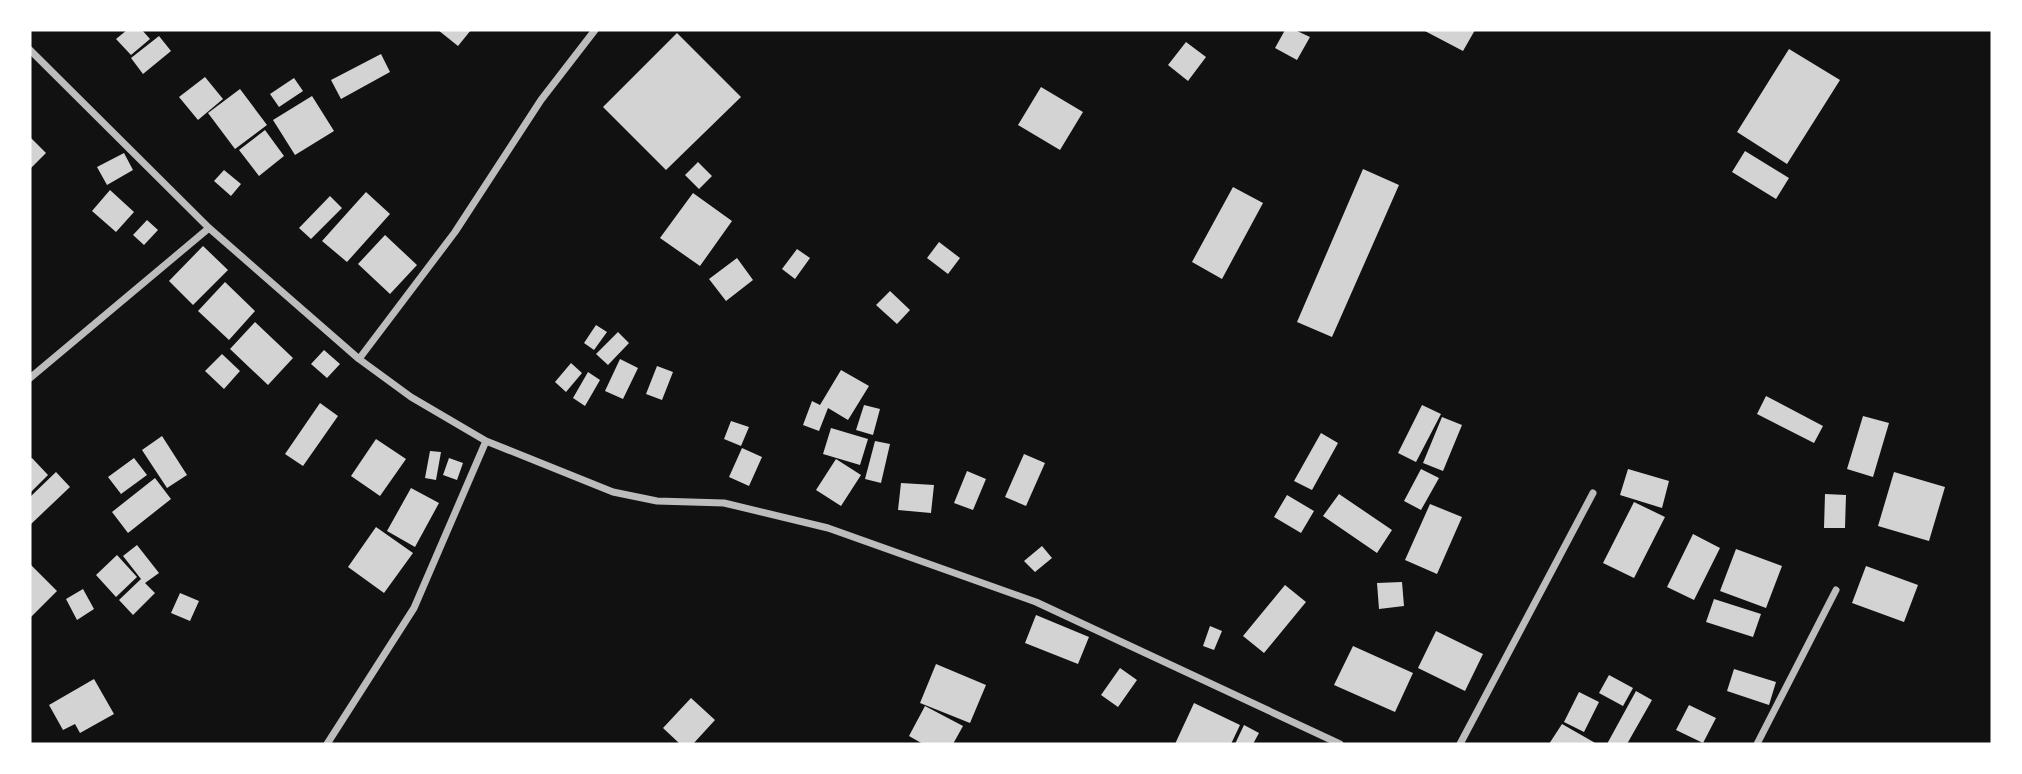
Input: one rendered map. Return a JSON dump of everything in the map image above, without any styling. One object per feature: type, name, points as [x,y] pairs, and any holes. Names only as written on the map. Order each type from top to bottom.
[{"type":"street","points":[[359,359],[455,232],[541,100],[595,30]]},
{"type":"street","points":[[30,50],[209,228],[359,359],[411,397],[486,441],[613,492],[657,501],[724,503],[828,528],[1036,602],[1322,741],[1340,744]]},
{"type":"street","points":[[30,378],[209,228]]},
{"type":"street","points":[[327,744],[414,608],[486,441]]},
{"type":"street","points":[[1460,744],[1593,493]]},
{"type":"street","points":[[1757,744],[1836,590]]},
{"type":"building","points":[[127,30],[142,30],[150,39],[131,55],[116,39]]},
{"type":"building","points":[[438,30],[471,30],[458,46]]},
{"type":"building","points":[[1285,30],[1295,30],[1310,37],[1297,60],[1275,48]]},
{"type":"building","points":[[1423,30],[1475,30],[1463,51]]},
{"type":"building","points":[[677,33],[741,97],[666,170],[603,107]]},
{"type":"building","points":[[159,36],[171,51],[143,74],[131,58]]},
{"type":"building","points":[[1186,42],[1206,57],[1188,81],[1168,65]]},
{"type":"building","points":[[1789,49],[1840,80],[1787,164],[1737,132]]},
{"type":"building","points":[[381,54],[390,72],[341,99],[331,80]]},
{"type":"building","points":[[205,77],[223,99],[198,120],[179,97]]},
{"type":"building","points":[[294,78],[303,91],[279,107],[270,94]]},
{"type":"building","points":[[1041,87],[1083,112],[1060,150],[1018,125]]},
{"type":"building","points":[[240,89],[267,125],[235,149],[208,113]]},
{"type":"building","points":[[312,96],[334,131],[295,155],[273,120]]},
{"type":"building","points":[[265,130],[284,156],[259,176],[239,150]]},
{"type":"building","points":[[30,137],[46,153],[30,169]]},
{"type":"building","points":[[1745,151],[1789,178],[1776,199],[1732,172]]},
{"type":"building","points":[[124,153],[133,170],[107,185],[97,167]]},
{"type":"building","points":[[698,162],[712,176],[699,189],[685,175]]},
{"type":"building","points":[[1363,169],[1399,185],[1332,337],[1297,322]]},
{"type":"building","points":[[224,170],[241,184],[231,196],[214,181]]},
{"type":"building","points":[[1233,187],[1263,203],[1222,279],[1192,262]]},
{"type":"building","points":[[110,190],[134,212],[116,232],[92,211]]},
{"type":"building","points":[[366,192],[390,214],[347,262],[322,241]]},
{"type":"building","points":[[693,193],[732,221],[700,266],[660,238]]},
{"type":"building","points":[[330,196],[342,208],[311,239],[299,228]]},
{"type":"building","points":[[147,220],[158,230],[144,245],[133,235]]},
{"type":"building","points":[[385,235],[417,265],[390,294],[358,264]]},
{"type":"building","points":[[939,242],[960,258],[948,274],[927,258]]},
{"type":"building","points":[[203,246],[228,270],[193,305],[169,281]]},
{"type":"building","points":[[797,249],[810,258],[795,279],[782,269]]},
{"type":"building","points":[[737,258],[753,280],[726,301],[709,279]]},
{"type":"building","points":[[225,282],[255,311],[229,340],[198,311]]},
{"type":"building","points":[[890,291],[910,310],[897,324],[876,305]]},
{"type":"building","points":[[255,322],[293,358],[268,385],[230,349]]},
{"type":"building","points":[[596,325],[607,332],[594,350],[584,343]]},
{"type":"building","points":[[618,332],[629,343],[608,365],[596,354]]},
{"type":"building","points":[[324,350],[340,364],[327,378],[311,364]]},
{"type":"building","points":[[222,354],[240,371],[224,389],[205,371]]},
{"type":"building","points":[[620,359],[638,368],[623,399],[605,391]]},
{"type":"building","points":[[571,363],[582,373],[566,392],[555,382]]},
{"type":"building","points":[[657,366],[673,372],[662,400],[646,394]]},
{"type":"building","points":[[841,370],[869,386],[848,420],[828,408],[819,431],[803,425],[812,401],[820,405]]},
{"type":"building","points":[[588,372],[600,380],[585,406],[573,398]]},
{"type":"building","points":[[1766,396],[1823,426],[1814,443],[1757,414]]},
{"type":"building","points":[[320,403],[338,416],[303,466],[285,454]]},
{"type":"building","points":[[864,405],[880,409],[873,435],[856,430]]},
{"type":"building","points":[[1422,405],[1441,414],[1416,462],[1398,453]]},
{"type":"building","points":[[1863,416],[1889,423],[1873,477],[1847,469]]},
{"type":"building","points":[[1442,417],[1462,425],[1443,471],[1423,463]]},
{"type":"building","points":[[731,421],[749,427],[741,446],[724,439]]},
{"type":"building","points":[[831,428],[868,439],[860,465],[823,454]]},
{"type":"building","points":[[1321,433],[1338,443],[1312,490],[1294,481]]},
{"type":"building","points":[[162,436],[187,475],[167,488],[142,450]]},
{"type":"building","points":[[376,439],[406,459],[380,496],[351,476]]},
{"type":"building","points":[[875,441],[890,444],[881,483],[865,479]]},
{"type":"building","points":[[742,448],[762,457],[749,486],[729,477]]},
{"type":"building","points":[[430,451],[441,452],[436,480],[425,478]]},
{"type":"building","points":[[1024,454],[1045,463],[1026,506],[1005,497]]},
{"type":"building","points":[[134,458],[147,475],[121,494],[108,477]]},
{"type":"building","points":[[449,458],[463,463],[457,480],[443,475]]},
{"type":"building","points":[[30,459],[48,475],[30,493]]},
{"type":"building","points":[[836,459],[861,475],[841,506],[816,490]]},
{"type":"building","points":[[1421,469],[1439,478],[1421,510],[1404,501]]},
{"type":"building","points":[[1628,469],[1669,481],[1662,508],[1620,495]]},
{"type":"building","points":[[967,471],[986,479],[973,510],[954,503]]},
{"type":"building","points":[[56,472],[70,487],[30,525],[30,497]]},
{"type":"building","points":[[1894,472],[1945,487],[1929,541],[1878,526]]},
{"type":"building","points":[[155,478],[171,499],[128,533],[112,512]]},
{"type":"building","points":[[901,483],[934,485],[931,513],[898,510]]},
{"type":"building","points":[[411,488],[439,503],[415,547],[387,531]]},
{"type":"building","points":[[1339,494],[1392,530],[1377,553],[1323,516]]},
{"type":"building","points":[[1825,494],[1846,495],[1845,528],[1824,528]]},
{"type":"building","points":[[1287,495],[1314,511],[1301,533],[1274,517]]},
{"type":"building","points":[[1634,502],[1665,517],[1634,578],[1603,563]]},
{"type":"building","points":[[1430,504],[1462,517],[1437,574],[1405,560]]},
{"type":"building","points":[[376,527],[413,553],[384,593],[348,567]]},
{"type":"building","points":[[1693,534],[1720,548],[1694,600],[1667,587]]},
{"type":"building","points":[[137,545],[159,573],[145,583],[155,593],[133,615],[119,600],[141,579],[123,556]]},
{"type":"building","points":[[1042,546],[1052,558],[1035,572],[1024,561]]},
{"type":"building","points":[[1736,549],[1782,566],[1766,608],[1720,591]]},
{"type":"building","points":[[117,555],[137,577],[116,597],[96,575]]},
{"type":"building","points":[[30,564],[57,591],[30,618]]},
{"type":"building","points":[[1866,566],[1918,585],[1904,622],[1852,603]]},
{"type":"building","points":[[1402,582],[1404,606],[1379,609],[1377,583]]},
{"type":"building","points":[[1285,585],[1306,602],[1264,653],[1243,636]]},
{"type":"building","points":[[83,589],[94,609],[77,620],[66,599]]},
{"type":"building","points":[[180,593],[199,601],[190,621],[171,613]]},
{"type":"building","points":[[1714,599],[1761,614],[1753,637],[1706,622]]},
{"type":"building","points":[[1036,615],[1089,637],[1078,664],[1025,643]]},
{"type":"building","points":[[1210,626],[1222,631],[1214,650],[1203,646]]},
{"type":"building","points":[[1436,631],[1483,654],[1465,691],[1418,668]]},
{"type":"building","points":[[1353,646],[1413,673],[1395,712],[1334,685]]},
{"type":"building","points":[[936,664],[986,685],[970,723],[920,703]]},
{"type":"building","points":[[1120,668],[1137,680],[1118,707],[1101,695]]},
{"type":"building","points":[[1734,669],[1776,682],[1769,705],[1727,691]]},
{"type":"building","points":[[1609,675],[1633,688],[1623,706],[1599,693]]},
{"type":"building","points":[[94,679],[114,714],[80,733],[75,724],[63,730],[49,705]]},
{"type":"building","points":[[1636,691],[1652,700],[1627,744],[1607,744]]},
{"type":"building","points":[[1579,692],[1599,702],[1584,732],[1564,722]]},
{"type":"building","points":[[691,698],[715,720],[693,744],[680,744],[663,728]]},
{"type":"building","points":[[1194,703],[1240,725],[1231,744],[1175,744]]},
{"type":"building","points":[[1689,705],[1716,718],[1703,743],[1676,730]]},
{"type":"building","points":[[925,706],[963,726],[953,744],[923,744],[909,736]]},
{"type":"building","points":[[1562,724],[1597,744],[1549,744]]},
{"type":"building","points":[[1244,725],[1259,733],[1253,744],[1235,744]]}]
